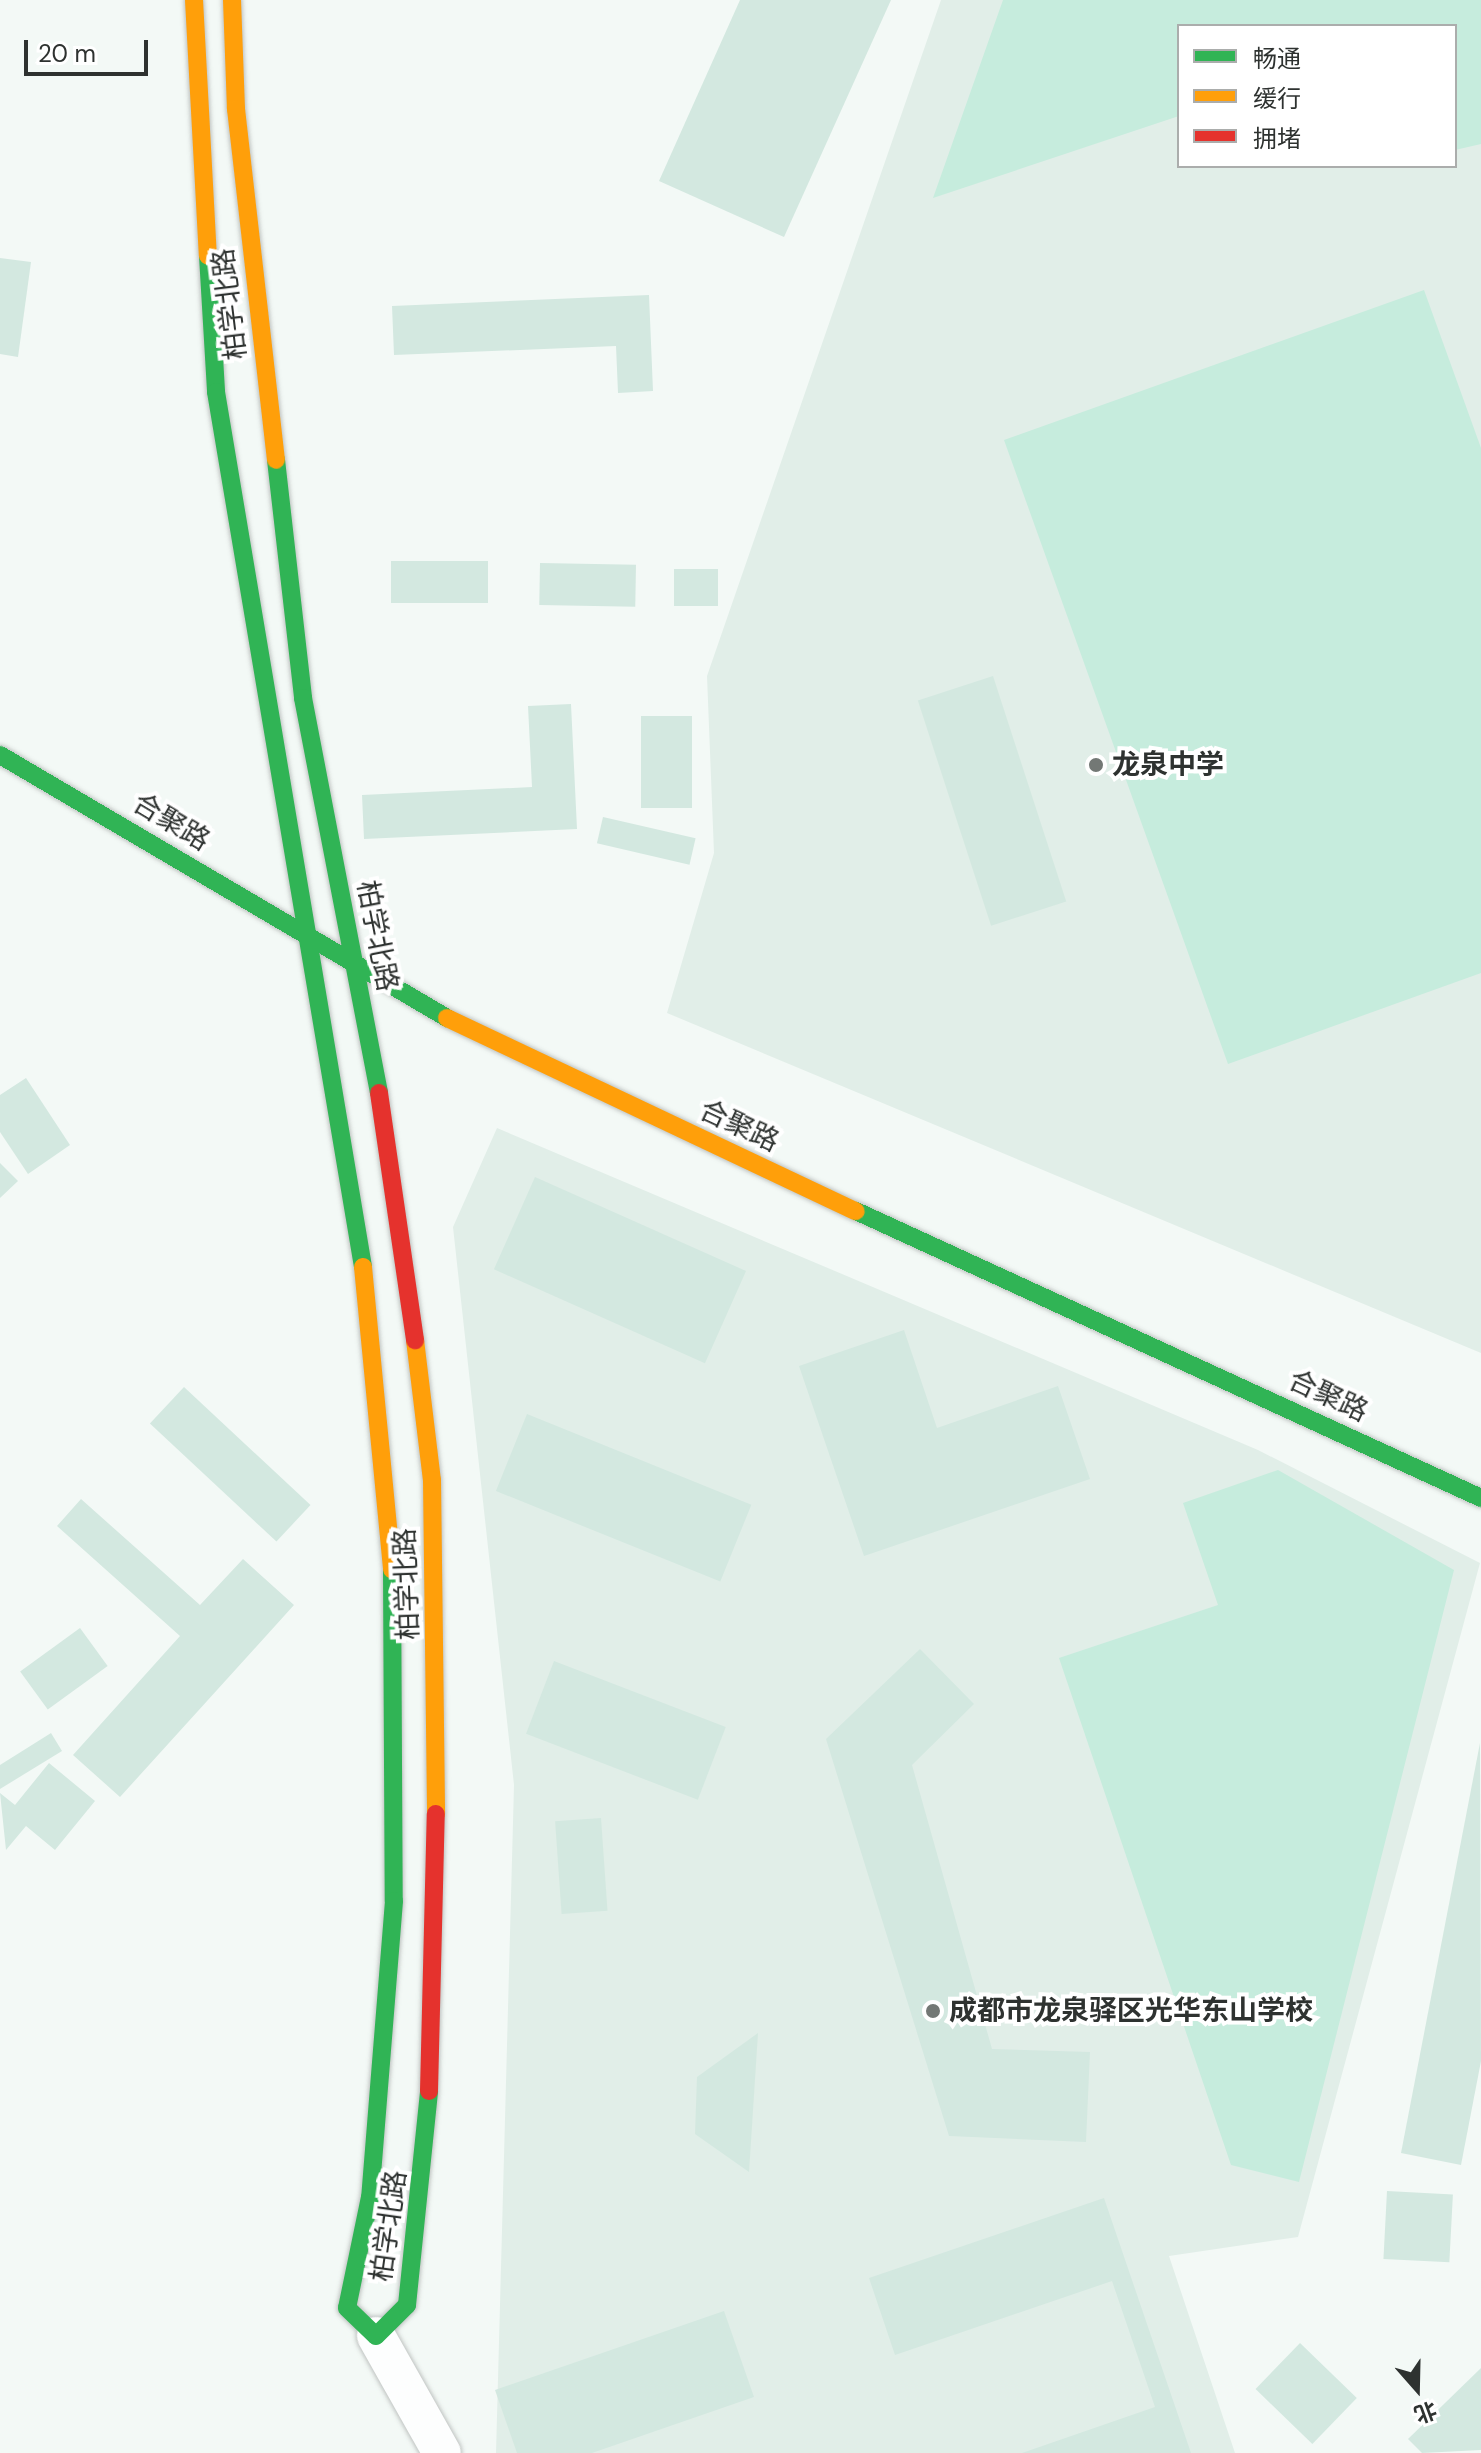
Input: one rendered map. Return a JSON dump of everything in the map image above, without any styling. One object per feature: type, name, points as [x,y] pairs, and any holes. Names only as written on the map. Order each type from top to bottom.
[{"type":"street","name":"柏学北路","points":[[194,0],[216,392],[359,1235],[392,1517],[394,1901],[370,2197],[347,2308],[376,2336],[407,2305],[427,2163],[439,1682],[432,1480],[413,1298],[303,698],[236,109],[232,0]]},
{"type":"street","name":"合聚路","points":[[0,755],[479,1037],[1481,1498]]},
{"type":"street","points":[[376,2336],[442,2453]]},
{"type":"shaded area","name":"龙泉中学","points":[[941,0],[1481,0],[1481,1353],[667,1013],[714,853],[707,676]]},
{"type":"shaded area","name":"成都市龙泉驿区光华东山学校","points":[[497,1128],[1258,1450],[1480,1563],[1298,2237],[1169,2256],[1235,2453],[496,2453],[514,1785],[453,1227]]},
{"type":"green space","points":[[1003,0],[1481,0],[1481,144],[1457,150],[1457,24],[1177,24],[1177,117],[933,198]]},
{"type":"green space","points":[[1424,290],[1481,448],[1481,973],[1228,1064],[1004,440]]},
{"type":"green space","points":[[1278,1470],[1454,1570],[1299,2182],[1231,2165],[1059,1658],[1218,1605],[1183,1503]]},
{"type":"building","points":[[740,0],[891,0],[784,237],[659,181]]},
{"type":"building","points":[[0,258],[31,262],[18,357],[0,354]]},
{"type":"building","points":[[649,295],[653,391],[618,393],[616,346],[394,355],[392,306]]},
{"type":"building","points":[[391,561],[488,561],[488,603],[391,603]]},
{"type":"building","points":[[540,563],[636,565],[635,607],[539,605]]},
{"type":"building","points":[[674,569],[718,569],[718,606],[674,606]]},
{"type":"building","points":[[993,676],[1066,901],[991,926],[918,700]]},
{"type":"building","points":[[571,704],[577,829],[364,839],[362,795],[532,787],[528,706]]},
{"type":"building","points":[[641,716],[692,716],[692,808],[641,808]]},
{"type":"building","points":[[603,817],[696,838],[689,865],[597,843]]},
{"type":"building","points":[[26,1078],[70,1145],[28,1174],[0,1132],[0,1095]]},
{"type":"building","points":[[0,1163],[18,1181],[0,1198]]},
{"type":"building","points":[[535,1177],[746,1271],[705,1363],[494,1269]]},
{"type":"building","points":[[904,1330],[937,1428],[1058,1386],[1090,1479],[864,1556],[799,1366]]},
{"type":"building","points":[[184,1387],[311,1505],[276,1542],[150,1424]]},
{"type":"building","points":[[527,1414],[751,1505],[720,1582],[496,1491]]},
{"type":"building","points":[[81,1499],[200,1605],[243,1559],[294,1605],[120,1797],[73,1755],[180,1636],[57,1526]]},
{"type":"building","points":[[80,1628],[108,1666],[48,1710],[20,1671]]},
{"type":"building","points":[[920,1649],[974,1704],[912,1765],[992,2049],[1090,2052],[1086,2142],[949,2136],[826,1739]]},
{"type":"building","points":[[554,1661],[726,1727],[698,1800],[526,1734]]},
{"type":"building","points":[[51,1733],[62,1751],[0,1789],[0,1765]]},
{"type":"building","points":[[1480,1743],[1481,2061],[1461,2165],[1401,2153]]},
{"type":"building","points":[[49,1763],[95,1801],[55,1850],[26,1826],[6,1850],[0,1793],[15,1805]]},
{"type":"building","points":[[601,1818],[607,1911],[562,1914],[555,1821]]},
{"type":"building","points":[[758,2033],[749,2172],[695,2134],[697,2077]]},
{"type":"building","points":[[1387,2191],[1453,2194],[1449,2262],[1383,2259]]},
{"type":"building","points":[[1104,2198],[1191,2453],[1022,2453],[1155,2407],[1112,2281],[895,2355],[869,2278]]},
{"type":"building","points":[[724,2311],[754,2397],[592,2453],[517,2453],[495,2390]]},
{"type":"building","points":[[1300,2343],[1357,2398],[1312,2444],[1256,2389]]},
{"type":"building","points":[[1481,2368],[1481,2450],[1422,2453],[1408,2439]]},
{"type":"traffic: fast","points":[[208,256],[216,392],[363,1267]]},
{"type":"traffic: fast","points":[[276,460],[303,698],[379,1093]]},
{"type":"traffic: fast","points":[[0,755],[447,1018]]},
{"type":"traffic: fast","points":[[856,1211],[1481,1498]]},
{"type":"traffic: fast","points":[[392,1570],[394,1901],[370,2197],[347,2308],[376,2336],[407,2305],[429,2091]]},
{"type":"traffic: slow","points":[[194,0],[208,256]]},
{"type":"traffic: slow","points":[[232,0],[236,109],[276,460]]},
{"type":"traffic: slow","points":[[447,1018],[856,1211]]},
{"type":"traffic: slow","points":[[363,1267],[392,1570]]},
{"type":"traffic: slow","points":[[415,1340],[432,1480],[436,1814]]},
{"type":"traffic: jam","points":[[379,1093],[415,1340]]},
{"type":"traffic: jam","points":[[429,2091],[436,1814]]},
{"type":"place","name":"龙泉中学","points":[[1096,765]]},
{"type":"place","name":"成都市龙泉驿区光华东山学校","points":[[933,2011]]}]
